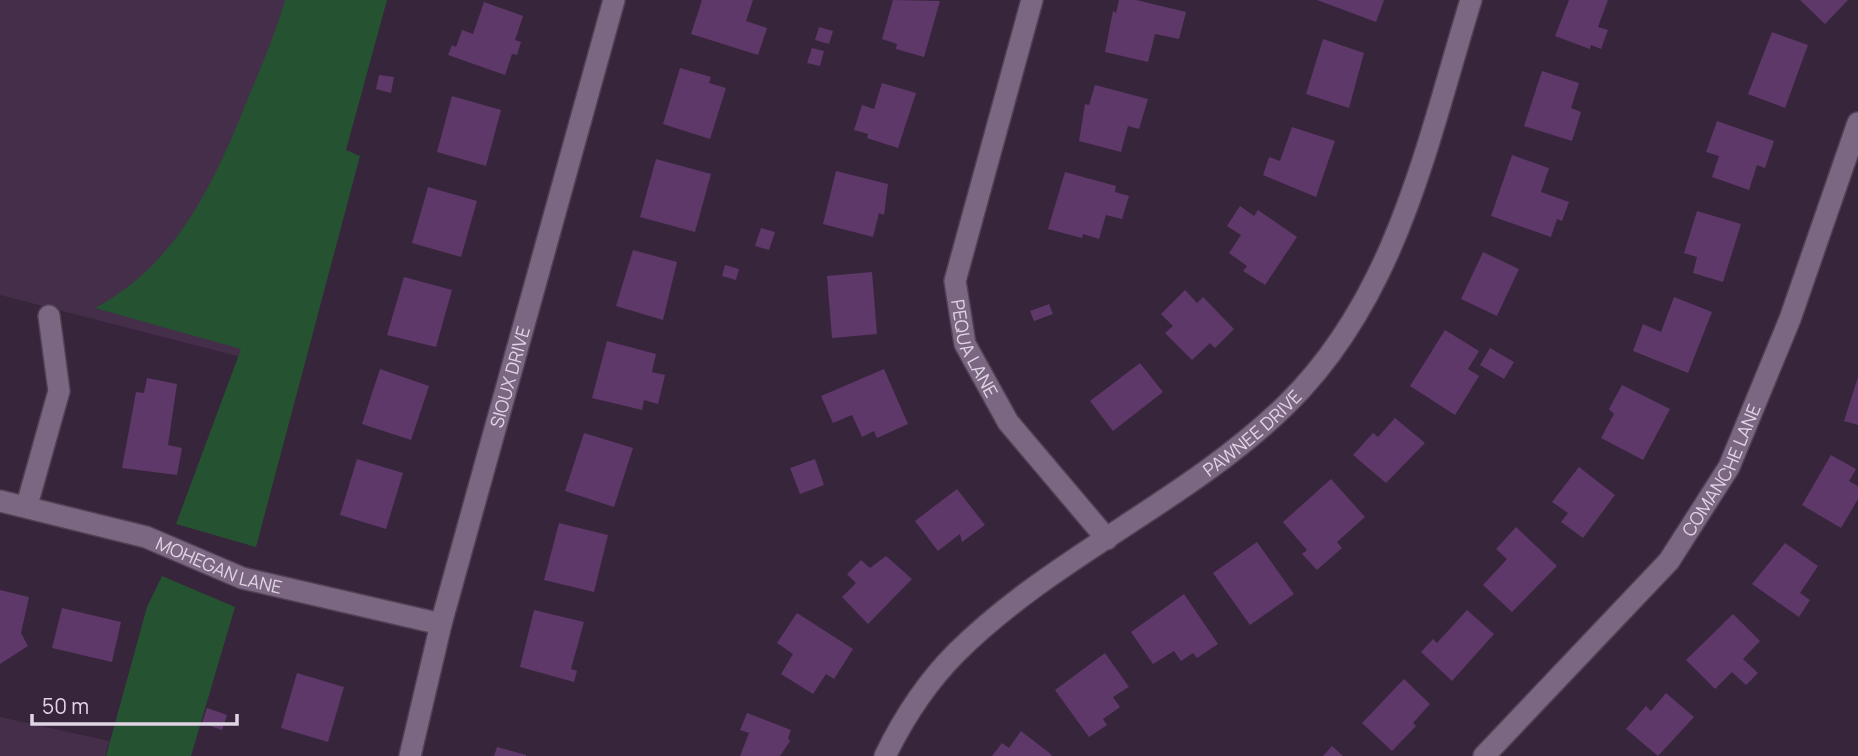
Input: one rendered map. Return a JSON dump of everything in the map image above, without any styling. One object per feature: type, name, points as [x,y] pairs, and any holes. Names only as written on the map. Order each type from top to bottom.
[{"type":"street","name":"SIOUX DRIVE","points":[[410,756],[441,624],[614,0]]},
{"type":"street","name":"PEQUA LANE","points":[[1032,0],[955,281],[965,344],[1008,422],[1107,539]]},
{"type":"street","name":"PAWNEE DRIVE","points":[[885,756],[902,722],[957,653],[1028,593],[1200,477],[1287,404],[1352,327],[1400,231],[1471,0]]},
{"type":"street","name":"COMANCHE LANE","points":[[1484,756],[1669,561],[1729,467],[1790,319],[1858,123]]},
{"type":"street","points":[[27,505],[59,391],[49,316]]},
{"type":"street","name":"MOHEGAN LANE","points":[[0,501],[27,505],[146,537],[242,578],[441,624]]},
{"type":"shaded area","points":[[0,0],[341,0],[245,358],[0,295]]},
{"type":"shaded area","points":[[0,717],[109,741],[105,756],[0,756]]},
{"type":"green space","points":[[285,0],[387,0],[346,150],[360,156],[256,547],[176,524],[241,349],[95,308],[150,268],[191,217],[236,127]]},
{"type":"green space","points":[[162,576],[235,607],[191,756],[106,756],[147,607]]},
{"type":"building","points":[[702,0],[753,0],[746,21],[767,28],[758,55],[691,34]]},
{"type":"building","points":[[893,0],[940,1],[924,57],[896,49],[897,44],[882,39]]},
{"type":"building","points":[[1119,0],[1136,0],[1186,12],[1179,39],[1155,34],[1148,62],[1105,52],[1113,11],[1116,13]]},
{"type":"building","points":[[1317,0],[1384,0],[1376,22]]},
{"type":"building","points":[[1569,0],[1608,0],[1598,27],[1608,30],[1601,49],[1591,45],[1590,49],[1555,36]]},
{"type":"building","points":[[1800,0],[1848,0],[1825,24]]},
{"type":"building","points":[[484,2],[523,16],[515,40],[521,42],[517,55],[512,54],[505,75],[448,55],[452,45],[456,47],[462,30],[473,34]]},
{"type":"building","points":[[819,27],[833,31],[829,44],[815,40]]},
{"type":"building","points":[[1772,32],[1808,45],[1785,108],[1748,94]]},
{"type":"building","points":[[1323,39],[1364,53],[1349,108],[1306,94]]},
{"type":"building","points":[[812,48],[824,51],[820,66],[807,63]]},
{"type":"building","points":[[680,68],[711,77],[709,83],[726,88],[710,139],[663,124]]},
{"type":"building","points":[[1542,71],[1579,83],[1571,108],[1581,112],[1572,141],[1524,126]]},
{"type":"building","points":[[379,75],[394,77],[391,93],[376,89]]},
{"type":"building","points":[[882,83],[916,93],[898,148],[867,138],[868,134],[854,130],[862,105],[874,109]]},
{"type":"building","points":[[1095,85],[1148,99],[1139,129],[1128,126],[1121,152],[1079,141],[1085,104],[1089,105]]},
{"type":"building","points":[[452,96],[501,110],[486,166],[437,152]]},
{"type":"building","points":[[1717,121],[1774,141],[1765,168],[1757,165],[1749,190],[1712,177],[1719,156],[1706,152]]},
{"type":"building","points":[[1292,127],[1335,141],[1316,197],[1263,175],[1269,157],[1280,161]]},
{"type":"building","points":[[1512,155],[1549,168],[1541,192],[1569,202],[1562,221],[1557,219],[1551,237],[1491,216]]},
{"type":"building","points":[[656,159],[711,174],[695,232],[640,217]]},
{"type":"building","points":[[836,171],[888,184],[884,215],[879,213],[873,237],[823,224]]},
{"type":"building","points":[[1065,172],[1116,186],[1115,192],[1129,196],[1122,219],[1106,215],[1099,239],[1083,234],[1082,238],[1048,229]]},
{"type":"building","points":[[428,187],[477,201],[461,257],[412,243]]},
{"type":"building","points":[[1240,206],[1254,216],[1258,210],[1297,237],[1265,285],[1243,271],[1247,266],[1229,253],[1241,235],[1227,226]]},
{"type":"building","points":[[1697,211],[1741,224],[1723,282],[1693,273],[1697,257],[1684,253]]},
{"type":"building","points":[[761,228],[775,232],[769,250],[755,246]]},
{"type":"building","points":[[633,250],[677,262],[663,320],[616,306]]},
{"type":"building","points":[[1483,252],[1519,269],[1497,316],[1461,299]]},
{"type":"building","points":[[725,265],[739,269],[736,280],[722,276]]},
{"type":"building","points":[[872,272],[877,334],[832,338],[827,276]]},
{"type":"building","points":[[404,277],[452,290],[436,347],[387,335]]},
{"type":"building","points":[[1185,290],[1197,303],[1203,297],[1234,329],[1215,348],[1210,343],[1192,360],[1165,333],[1173,326],[1161,314]]},
{"type":"building","points":[[1674,297],[1712,312],[1688,373],[1633,351],[1643,324],[1661,332]]},
{"type":"building","points":[[1049,304],[1053,314],[1034,321],[1030,311]]},
{"type":"building","points":[[1445,330],[1479,351],[1468,369],[1479,376],[1455,415],[1410,386]]},
{"type":"building","points":[[607,341],[656,354],[652,372],[665,375],[658,404],[644,400],[642,410],[592,398]]},
{"type":"building","points":[[1490,348],[1514,362],[1504,379],[1480,365]]},
{"type":"building","points":[[1140,363],[1163,392],[1113,431],[1090,401]]},
{"type":"building","points":[[380,369],[429,386],[411,440],[362,424]]},
{"type":"building","points":[[884,369],[908,424],[877,438],[874,431],[862,437],[852,415],[833,423],[821,396]]},
{"type":"building","points":[[1858,377],[1858,425],[1844,421]]},
{"type":"building","points":[[147,378],[177,384],[168,445],[182,448],[177,475],[122,468],[136,392],[144,393]]},
{"type":"building","points":[[1622,385],[1670,409],[1643,460],[1601,438],[1614,414],[1609,409]]},
{"type":"building","points":[[1395,418],[1425,443],[1386,483],[1353,455],[1373,433],[1378,437]]},
{"type":"building","points":[[584,433],[633,448],[614,507],[565,491]]},
{"type":"building","points":[[1831,455],[1856,469],[1849,481],[1858,486],[1858,499],[1841,528],[1802,505]]},
{"type":"building","points":[[357,459],[403,473],[386,529],[340,515]]},
{"type":"building","points":[[815,459],[824,485],[800,494],[790,468]]},
{"type":"building","points":[[1579,467],[1615,495],[1583,538],[1561,522],[1568,513],[1552,502]]},
{"type":"building","points":[[1331,479],[1365,517],[1337,542],[1342,548],[1317,570],[1302,554],[1307,550],[1283,522]]},
{"type":"building","points":[[957,489],[985,525],[962,542],[960,534],[938,551],[915,521]]},
{"type":"building","points":[[559,523],[608,535],[594,592],[544,580]]},
{"type":"building","points":[[1516,527],[1557,566],[1512,612],[1483,585],[1507,559],[1496,549]]},
{"type":"building","points":[[1257,542],[1294,594],[1250,625],[1213,573]]},
{"type":"building","points":[[1785,543],[1818,566],[1800,593],[1810,600],[1799,617],[1752,584]]},
{"type":"building","points":[[886,556],[912,579],[868,624],[842,597],[856,583],[847,574],[861,560],[870,568]]},
{"type":"building","points":[[0,590],[29,597],[21,633],[28,646],[0,664]]},
{"type":"building","points":[[1184,594],[1218,644],[1197,658],[1193,653],[1181,661],[1174,651],[1153,664],[1131,632]]},
{"type":"building","points":[[62,608],[121,622],[112,662],[52,648]]},
{"type":"building","points":[[534,610],[584,622],[571,669],[577,671],[574,682],[520,667]]},
{"type":"building","points":[[1467,610],[1494,634],[1452,681],[1421,652],[1433,639],[1437,643]]},
{"type":"building","points":[[797,613],[853,649],[834,679],[826,674],[813,694],[781,674],[793,654],[777,643]]},
{"type":"building","points":[[1733,614],[1760,641],[1743,659],[1758,673],[1746,685],[1732,672],[1715,689],[1686,660]]},
{"type":"building","points":[[1105,653],[1129,687],[1113,697],[1120,707],[1103,719],[1107,725],[1089,737],[1055,690]]},
{"type":"building","points":[[297,673],[344,687],[328,742],[281,728]]},
{"type":"building","points":[[1404,679],[1430,704],[1413,723],[1416,726],[1392,751],[1362,723]]},
{"type":"building","points":[[1666,693],[1694,717],[1658,756],[1626,729],[1646,706],[1651,711]]},
{"type":"building","points":[[207,708],[227,715],[222,730],[202,723]]},
{"type":"building","points":[[747,713],[791,730],[788,738],[790,741],[780,756],[740,756],[749,733],[740,730]]},
{"type":"building","points":[[1021,731],[1052,755],[992,756],[1002,743],[1009,748]]},
{"type":"building","points":[[1332,746],[1343,756],[1323,756]]},
{"type":"building","points":[[497,747],[526,755],[526,756],[494,756]]}]
